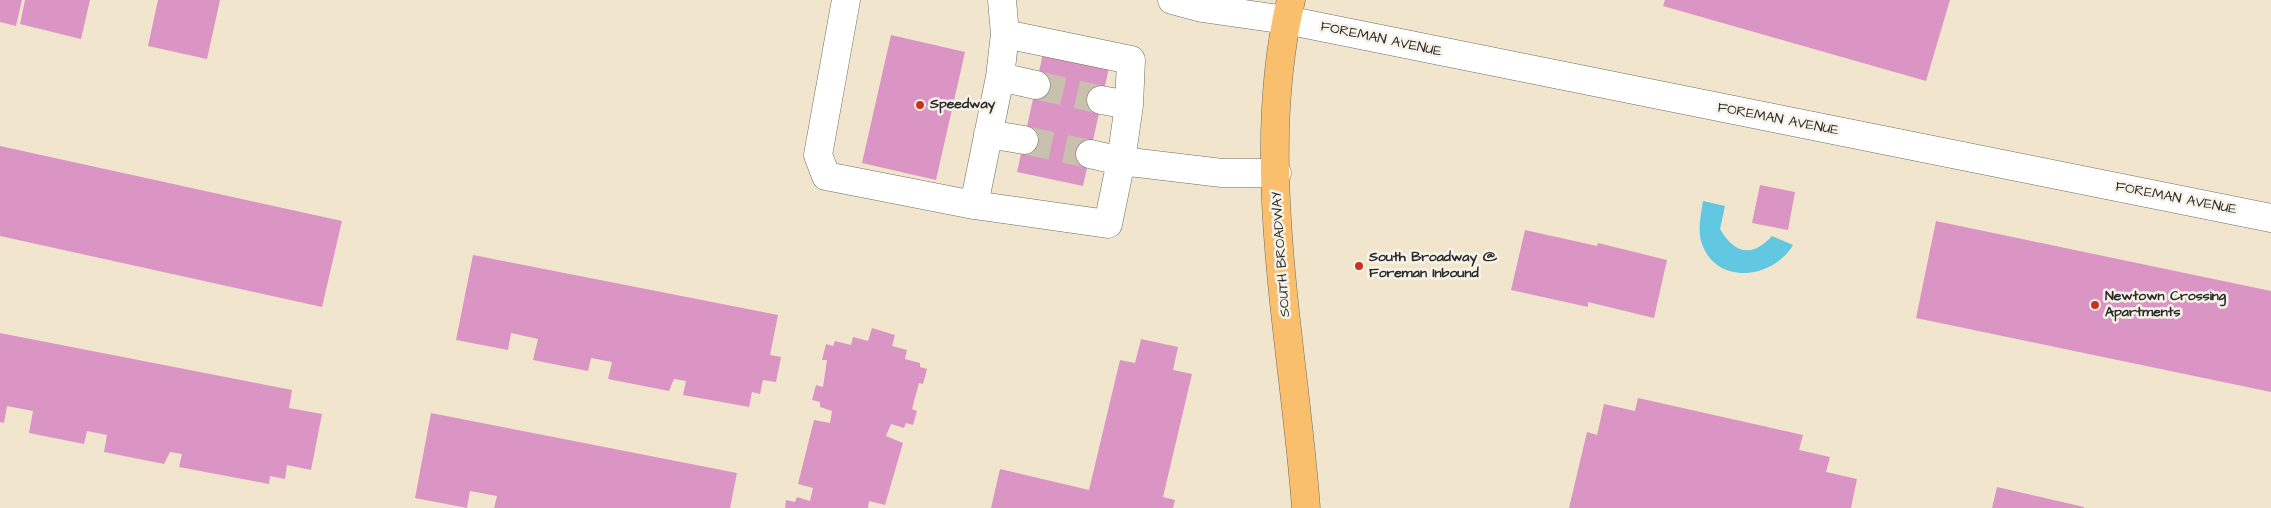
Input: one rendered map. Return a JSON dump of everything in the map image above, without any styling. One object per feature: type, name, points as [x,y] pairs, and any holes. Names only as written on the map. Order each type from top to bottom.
[{"type":"main road","name":"SOUTH BROADWAY","points":[[1289,10],[1274,122],[1281,279],[1306,508]]},
{"type":"street","points":[[846,0],[818,155],[826,176],[974,205],[1108,224],[1121,161],[1129,104],[1132,60],[1005,34]]},
{"type":"street","points":[[974,205],[1000,76],[1005,34],[1002,0]]},
{"type":"street","name":"FOREMAN AVENUE","points":[[1172,0],[1202,8],[1289,10],[2271,218]]},
{"type":"street","points":[[1000,76],[1036,86]]},
{"type":"street","points":[[1101,100],[1129,104]]},
{"type":"street","points":[[988,134],[1024,140]]},
{"type":"street","points":[[1090,154],[1121,161],[1222,173],[1276,173]]},
{"type":"water","points":[[1703,201],[1725,206],[1720,229],[1732,244],[1738,248],[1751,250],[1758,248],[1772,236],[1793,245],[1784,256],[1772,265],[1759,271],[1746,273],[1732,272],[1720,267],[1709,257],[1702,244],[1700,222]]},
{"type":"building","points":[[0,0],[22,0],[16,26],[0,22]]},
{"type":"building","points":[[25,0],[90,0],[81,39],[20,24]]},
{"type":"building","points":[[158,0],[220,0],[207,59],[148,46]]},
{"type":"building","points":[[1665,0],[1950,0],[1926,81],[1663,6]]},
{"type":"building","points":[[891,35],[965,52],[936,180],[862,163]]},
{"type":"building","points":[[1044,49],[1110,63],[1083,186],[1017,172]]},
{"type":"building","points":[[0,146],[342,221],[322,307],[0,236]]},
{"type":"building","points":[[1760,185],[1795,192],[1788,230],[1752,223]]},
{"type":"building","name":"Newtown Crossing Apartments","points":[[1936,221],[2271,291],[2271,392],[1916,318]]},
{"type":"building","points":[[1525,230],[1597,246],[1598,243],[1667,260],[1654,318],[1588,302],[1588,307],[1511,290]]},
{"type":"building","points":[[473,255],[778,315],[770,355],[781,357],[776,382],[763,380],[760,394],[752,392],[749,407],[683,395],[686,381],[674,379],[669,391],[608,379],[612,362],[591,358],[588,371],[533,360],[538,339],[511,333],[508,350],[456,340]]},
{"type":"building","points":[[872,328],[895,335],[892,346],[907,350],[905,359],[920,363],[920,367],[927,369],[923,384],[919,383],[912,409],[917,411],[913,425],[906,423],[904,428],[891,424],[886,436],[903,443],[885,505],[869,501],[868,508],[785,508],[786,500],[795,502],[797,497],[810,501],[813,488],[798,484],[814,420],[830,423],[832,411],[820,407],[820,402],[812,400],[816,385],[823,387],[827,360],[822,360],[826,344],[833,346],[835,341],[851,345],[853,337],[868,341]]},
{"type":"building","points":[[0,333],[292,390],[289,408],[322,414],[311,470],[287,465],[285,479],[270,476],[269,484],[179,467],[182,454],[170,452],[164,464],[104,452],[107,435],[87,431],[84,444],[29,433],[33,411],[7,406],[4,423],[0,422]]},
{"type":"building","points":[[1141,339],[1178,347],[1173,370],[1192,374],[1163,497],[1175,500],[1173,508],[991,508],[1000,469],[1089,490],[1120,360],[1135,363]]},
{"type":"building","points":[[1638,398],[1803,435],[1799,450],[1830,457],[1826,472],[1857,479],[1851,508],[1569,508],[1587,432],[1597,435],[1604,404],[1635,411]]},
{"type":"building","points":[[431,413],[737,473],[730,508],[494,508],[497,496],[470,491],[467,508],[415,498]]},
{"type":"building","points":[[1997,487],[2084,507],[2084,508],[1992,508]]},
{"type":"tunnel","points":[[1036,85],[1101,100]]},
{"type":"tunnel","points":[[1024,140],[1090,154]]},
{"type":"place","name":"Speedway","points":[[920,105]]},
{"type":"place","name":"South Broadway @ Foreman Inbound","points":[[1359,266]]},
{"type":"place","name":"Newtown Crossing Apartments","points":[[2095,305]]}]
